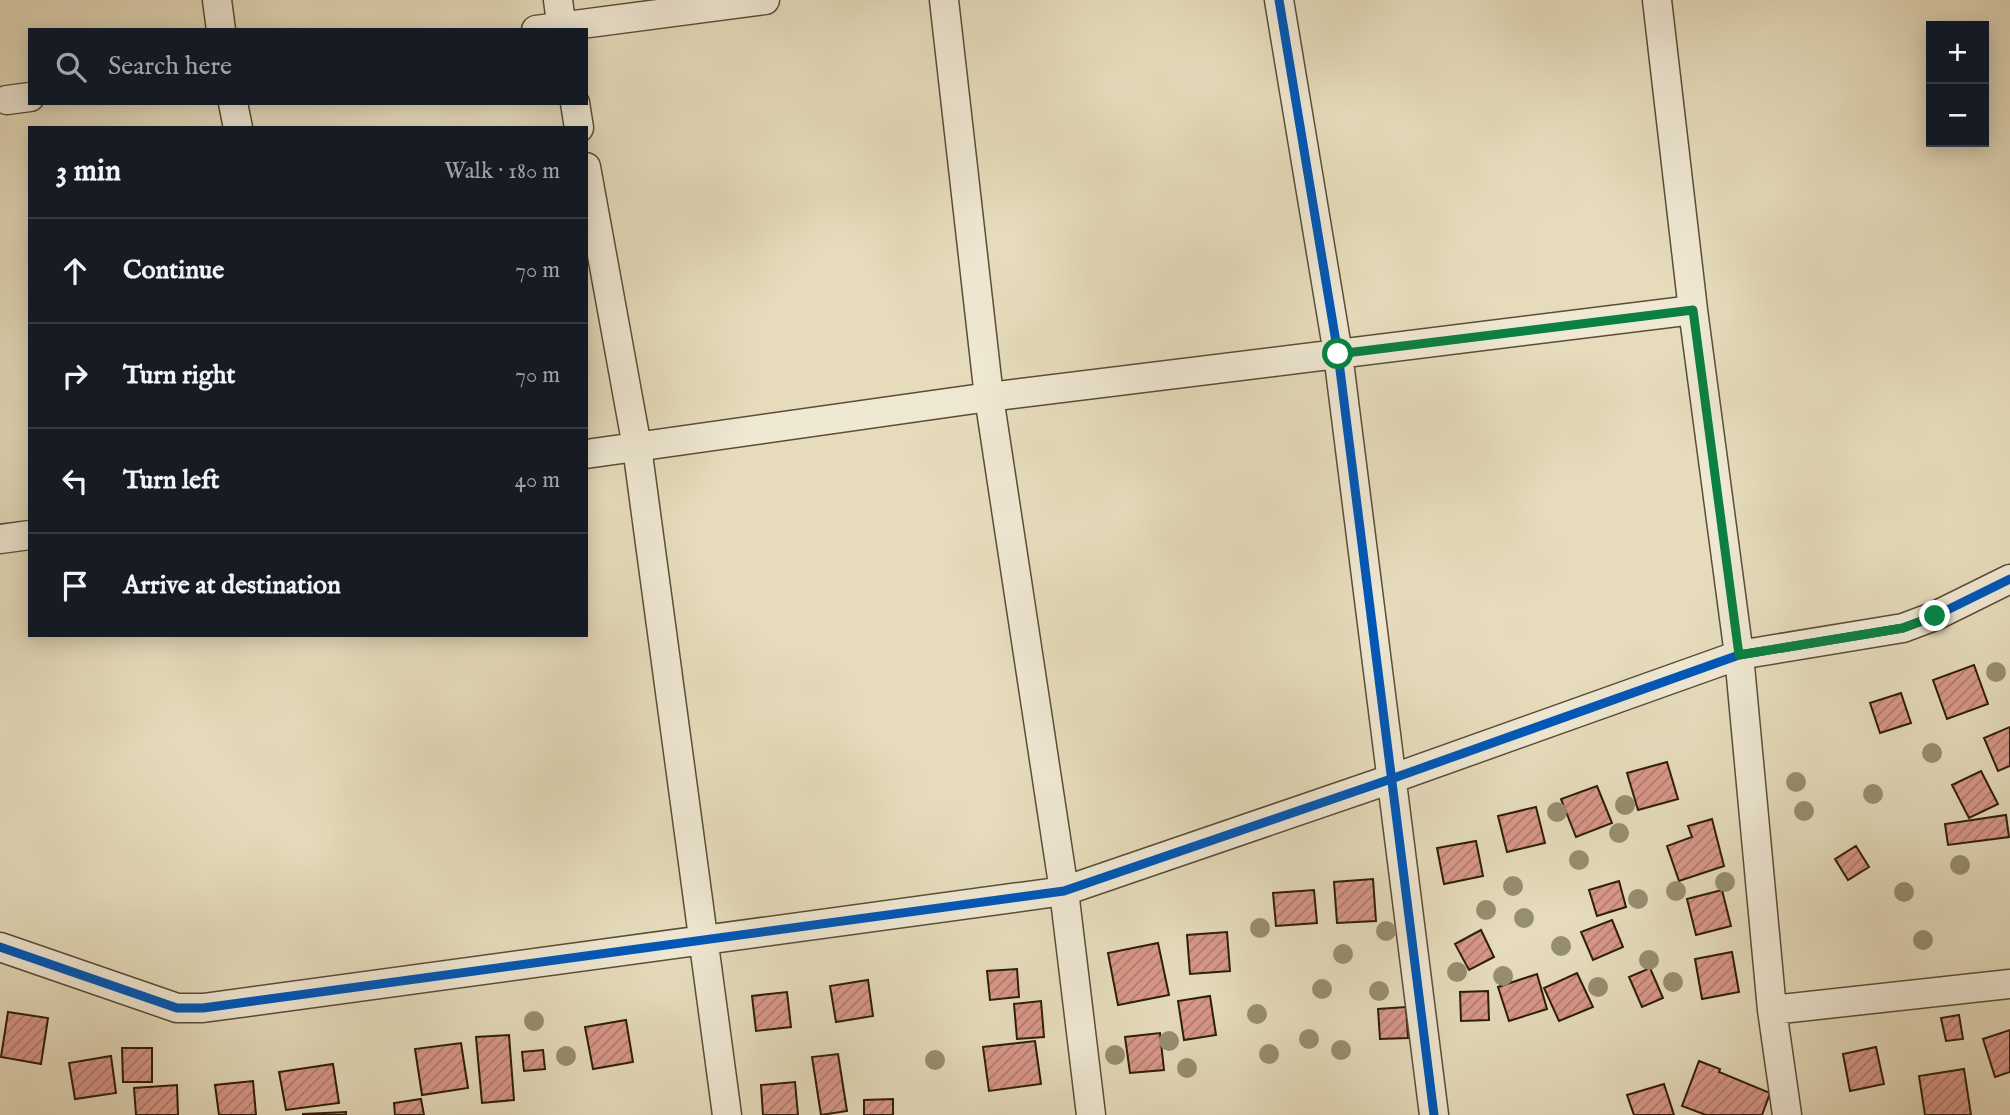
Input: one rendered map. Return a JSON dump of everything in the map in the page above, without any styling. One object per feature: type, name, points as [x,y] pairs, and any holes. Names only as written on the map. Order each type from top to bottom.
[{"type":"street","points":[[217,0],[221,28]]},
{"type":"street","points":[[554,22],[765,0]]},
{"type":"street","points":[[944,0],[989,397],[1064,891],[1091,1115]]},
{"type":"street","points":[[1279,0],[1338,354],[1434,1115]]},
{"type":"street","points":[[1657,0],[1693,310],[1739,655],[1772,1010],[1787,1115]]},
{"type":"street","points":[[233,105],[238,126]]},
{"type":"street","points":[[575,105],[579,126]]},
{"type":"street","points":[[588,178],[637,447],[727,1115]]},
{"type":"street","points":[[588,454],[989,397],[1693,310]]},
{"type":"street","points":[[0,539],[28,535]]},
{"type":"street","points":[[0,947],[177,1008],[203,1008],[1064,891],[1391,779],[1739,655],[1903,628],[2006,586]]},
{"type":"street","points":[[1772,1010],[2010,984]]},
{"type":"building","points":[[1974,665],[1988,704],[1947,719],[1933,680]]},
{"type":"building","points":[[1901,693],[1911,723],[1880,733],[1870,703]]},
{"type":"building","points":[[2010,727],[2010,766],[1998,771],[1984,738]]},
{"type":"building","points":[[1667,762],[1678,799],[1638,810],[1627,773]]},
{"type":"building","points":[[1981,771],[1998,804],[1969,818],[1952,785]]},
{"type":"building","points":[[1597,786],[1612,823],[1576,837],[1561,799]]},
{"type":"building","points":[[1536,807],[1545,843],[1507,852],[1498,816]]},
{"type":"building","points":[[2006,815],[2009,837],[1948,845],[1945,824]]},
{"type":"building","points":[[1712,819],[1724,866],[1679,881],[1667,846],[1692,837],[1688,826]]},
{"type":"building","points":[[1476,841],[1483,876],[1444,884],[1437,848]]},
{"type":"building","points":[[1856,846],[1869,867],[1848,880],[1835,859]]},
{"type":"building","points":[[1373,879],[1376,921],[1337,923],[1334,882]]},
{"type":"building","points":[[1619,881],[1626,907],[1597,916],[1589,890]]},
{"type":"building","points":[[1314,890],[1317,923],[1276,926],[1273,893]]},
{"type":"building","points":[[1722,890],[1731,926],[1696,935],[1687,899]]},
{"type":"building","points":[[1612,920],[1623,947],[1593,960],[1581,932]]},
{"type":"building","points":[[1481,930],[1494,957],[1469,970],[1455,944]]},
{"type":"building","points":[[1227,932],[1230,971],[1190,974],[1187,935]]},
{"type":"building","points":[[1158,943],[1169,995],[1118,1005],[1108,953]]},
{"type":"building","points":[[1732,952],[1739,992],[1702,999],[1695,959]]},
{"type":"building","points":[[1650,968],[1663,998],[1642,1007],[1629,977]]},
{"type":"building","points":[[1017,969],[1019,997],[990,1000],[987,971]]},
{"type":"building","points":[[1577,973],[1593,1007],[1559,1021],[1544,988]]},
{"type":"building","points":[[1537,974],[1547,1009],[1509,1021],[1498,987]]},
{"type":"building","points":[[868,980],[873,1016],[836,1022],[830,986]]},
{"type":"building","points":[[1488,991],[1489,1020],[1461,1021],[1460,992]]},
{"type":"building","points":[[787,992],[791,1027],[756,1031],[752,996]]},
{"type":"building","points":[[1210,996],[1216,1035],[1184,1040],[1178,1001]]},
{"type":"building","points":[[1041,1001],[1044,1037],[1017,1039],[1014,1004]]},
{"type":"building","points":[[1406,1007],[1408,1038],[1380,1039],[1378,1009]]},
{"type":"building","points":[[8,1012],[48,1018],[41,1064],[1,1057]]},
{"type":"building","points":[[1959,1015],[1963,1039],[1946,1041],[1941,1018]]},
{"type":"building","points":[[626,1020],[633,1062],[593,1069],[585,1027]]},
{"type":"building","points":[[2010,1030],[2010,1072],[1995,1077],[1983,1039]]},
{"type":"building","points":[[1160,1033],[1164,1070],[1130,1073],[1125,1037]]},
{"type":"building","points":[[509,1035],[514,1100],[482,1103],[476,1037]]},
{"type":"building","points":[[1035,1041],[1041,1084],[989,1091],[983,1047]]},
{"type":"building","points":[[461,1043],[468,1088],[422,1095],[415,1049]]},
{"type":"building","points":[[1876,1047],[1884,1084],[1850,1091],[1843,1054]]},
{"type":"building","points":[[122,1048],[152,1048],[152,1082],[123,1082]]},
{"type":"building","points":[[543,1050],[545,1069],[524,1071],[522,1052]]},
{"type":"building","points":[[838,1054],[847,1111],[821,1115],[812,1057]]},
{"type":"building","points":[[111,1056],[116,1093],[75,1099],[69,1063]]},
{"type":"building","points":[[1699,1061],[1770,1093],[1762,1115],[1706,1115],[1682,1106]]},
{"type":"building","points":[[333,1064],[339,1103],[286,1110],[279,1072]]},
{"type":"building","points":[[1964,1069],[1971,1115],[1925,1115],[1919,1076]]},
{"type":"building","points":[[253,1081],[256,1115],[219,1115],[215,1085]]},
{"type":"building","points":[[795,1082],[798,1115],[763,1115],[761,1085]]},
{"type":"building","points":[[1664,1084],[1674,1115],[1634,1115],[1627,1095]]},
{"type":"building","points":[[177,1085],[178,1115],[136,1115],[134,1088]]},
{"type":"building","points":[[421,1099],[424,1115],[395,1115],[394,1103]]},
{"type":"building","points":[[893,1099],[893,1115],[864,1115],[864,1100]]},
{"type":"building","points":[[346,1112],[346,1115],[303,1115],[303,1114]]},
{"type":"cycle path","points":[[1279,0],[1338,354],[1434,1115]]},
{"type":"cycle path","points":[[0,947],[177,1008],[203,1008],[1064,891],[1391,779],[1739,655],[1903,628],[1935,616],[2010,579]]},
{"type":"route","points":[[1338,354],[1693,310],[1739,655],[1903,628],[1935,616]]}]
